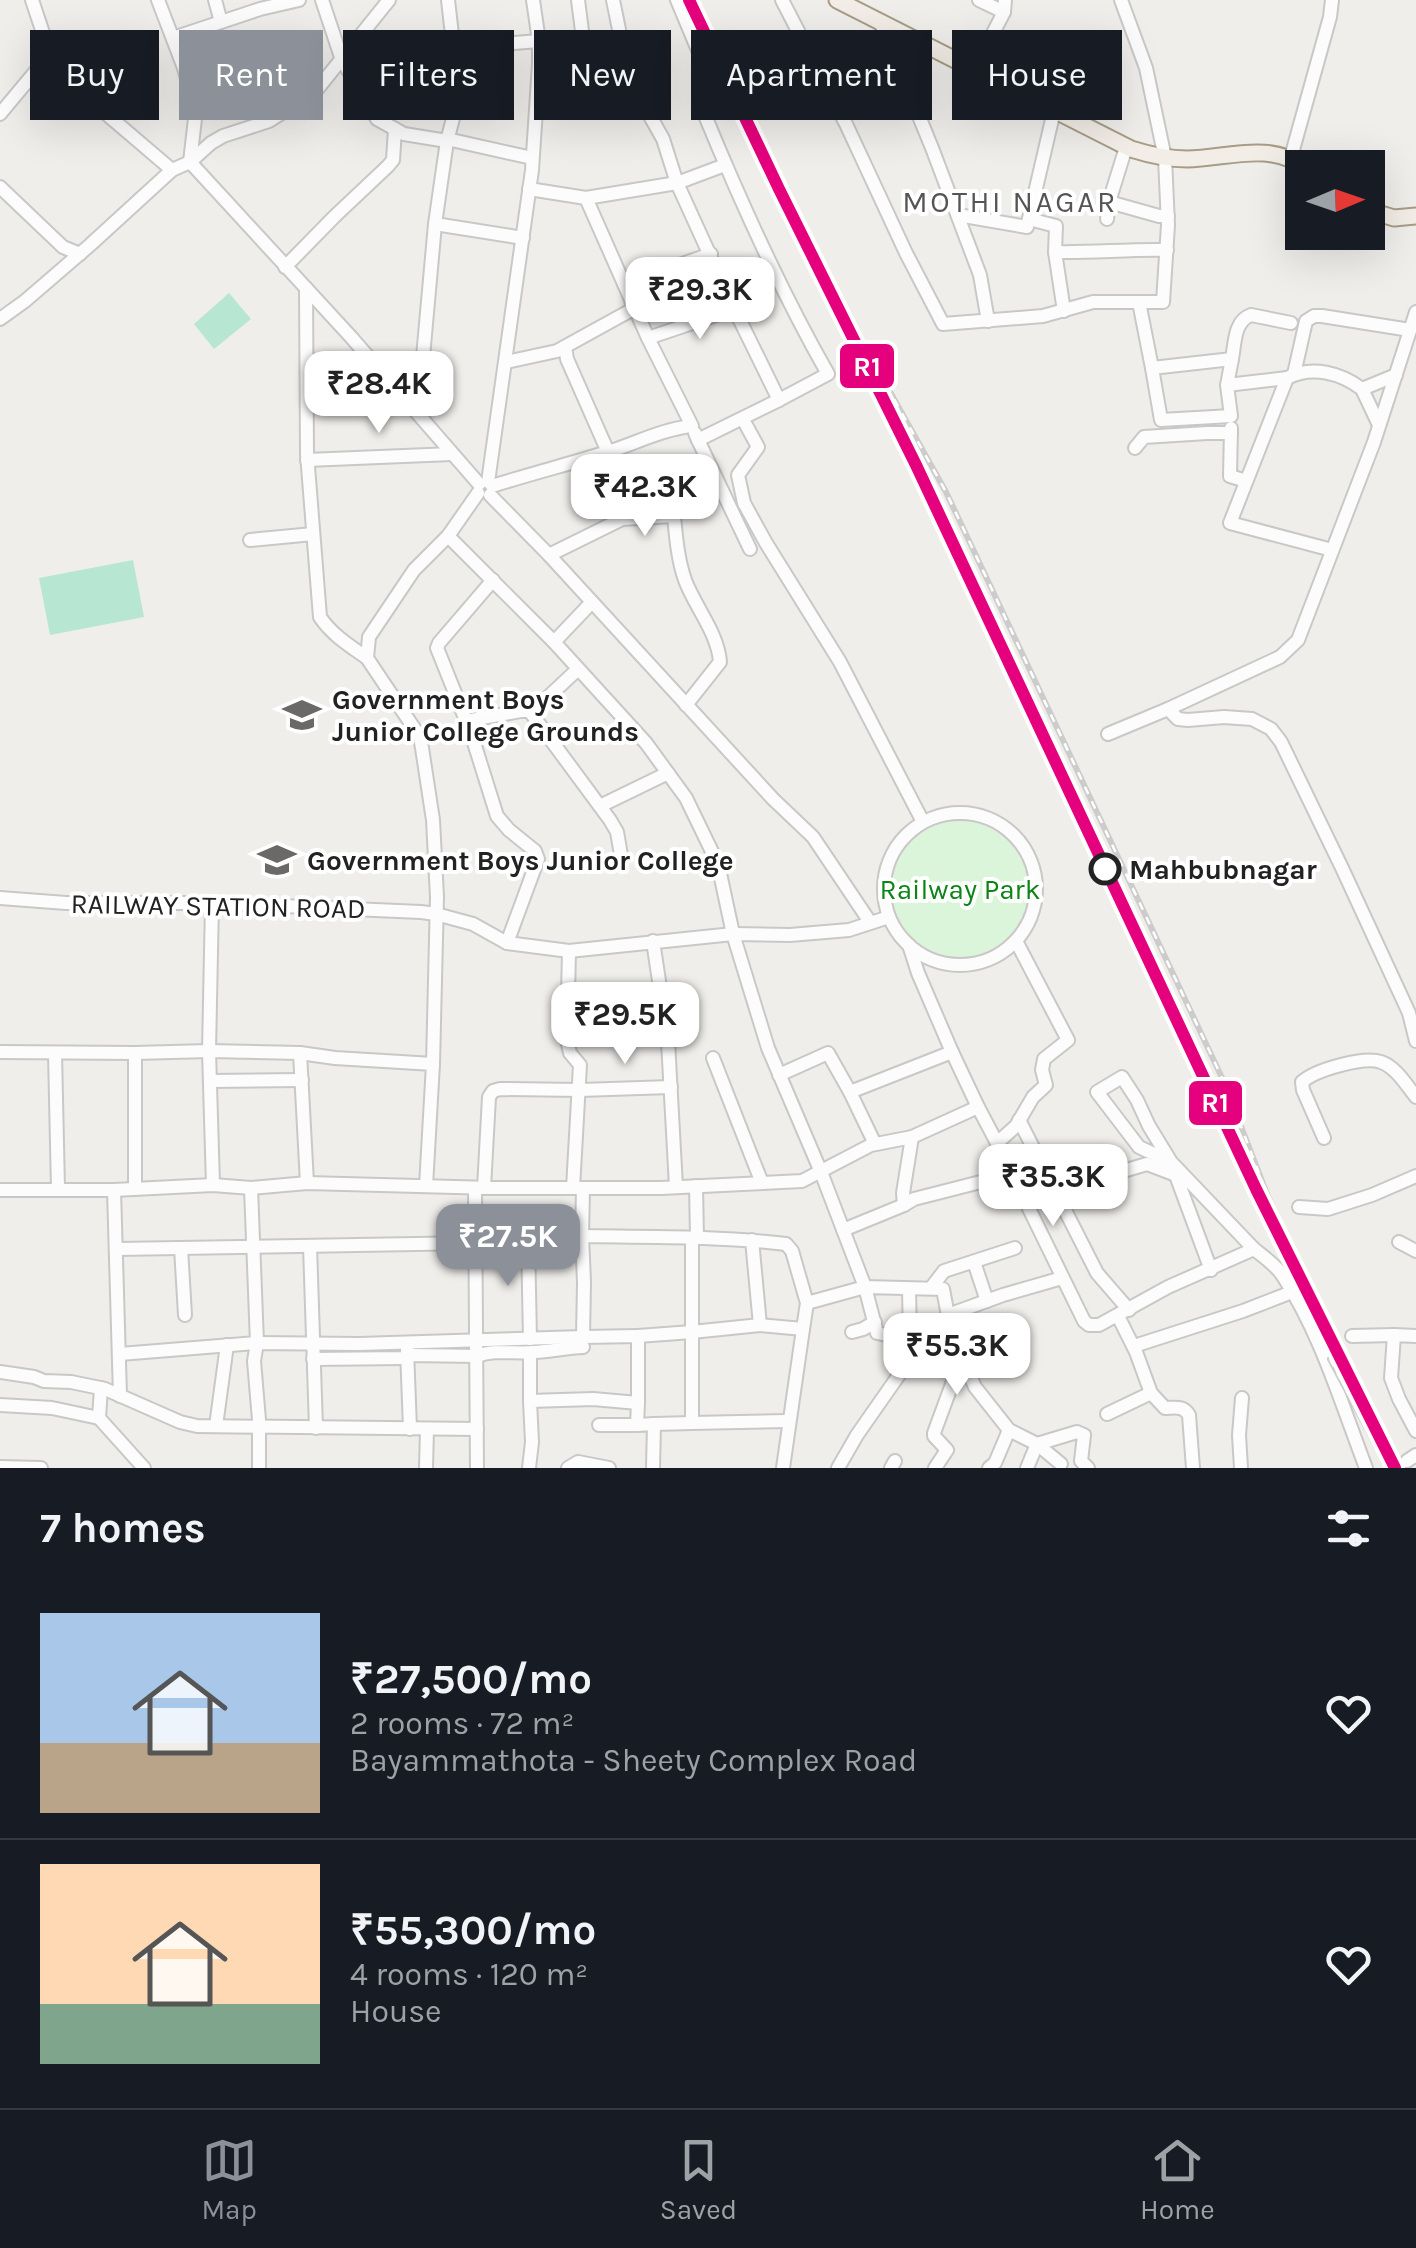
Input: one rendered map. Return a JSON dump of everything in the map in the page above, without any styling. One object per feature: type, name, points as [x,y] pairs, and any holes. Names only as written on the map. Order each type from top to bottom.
[{"type":"main road","points":[[838,0],[952,59]]},
{"type":"main road","points":[[1072,120],[1126,147],[1165,158],[1270,153],[1285,156]]},
{"type":"main road","points":[[1385,215],[1416,216]]},
{"type":"street","points":[[32,0],[42,30]]},
{"type":"street","points":[[158,0],[196,110],[190,162],[452,454],[812,837],[870,922]]},
{"type":"street","points":[[214,0],[221,22]]},
{"type":"street","points":[[172,38],[299,0]]},
{"type":"street","points":[[322,0],[342,60],[377,119],[404,134],[532,158]]},
{"type":"street","points":[[0,319],[25,302],[172,170],[190,162],[223,136],[269,121],[315,92],[389,0]]},
{"type":"street","points":[[448,0],[452,30]]},
{"type":"street","points":[[533,0],[537,30]]},
{"type":"street","points":[[578,0],[582,30]]},
{"type":"street","points":[[613,0],[619,30]]},
{"type":"street","points":[[677,0],[691,33]]},
{"type":"street","points":[[782,0],[943,324],[1043,316],[1093,302],[1163,302],[1168,216],[1165,158],[1146,68],[1122,0]]},
{"type":"street","points":[[979,0],[1004,6],[993,30]]},
{"type":"street","points":[[1293,150],[1332,0]]},
{"type":"street","points":[[880,22],[980,274],[988,321]]},
{"type":"street","points":[[0,114],[30,78]]},
{"type":"street","points":[[113,120],[172,170]]},
{"type":"street","points":[[414,409],[421,378],[435,224],[452,120]]},
{"type":"street","points":[[367,658],[369,637],[414,570],[448,536],[485,488],[506,362],[535,120]]},
{"type":"street","points":[[653,120],[732,306],[779,400]]},
{"type":"street","points":[[698,440],[828,374],[756,236],[707,120]]},
{"type":"street","points":[[958,214],[1028,227],[1052,120]]},
{"type":"street","points":[[285,267],[393,160],[395,129]]},
{"type":"street","points":[[1107,219],[1126,147]]},
{"type":"street","points":[[529,189],[586,198],[677,182],[725,164]]},
{"type":"street","points":[[0,187],[63,247],[80,254]]},
{"type":"street","points":[[586,198],[648,338],[750,549]]},
{"type":"street","points":[[1109,202],[1168,216]]},
{"type":"street","points":[[1029,219],[1056,226],[1054,252],[1064,311]]},
{"type":"street","points":[[435,224],[522,238]]},
{"type":"street","points":[[1054,252],[1167,250]]},
{"type":"street","points":[[624,284],[711,254]]},
{"type":"street","points":[[306,288],[307,460],[320,617],[340,639],[367,658],[420,737],[432,820],[436,914],[426,1186]]},
{"type":"street","points":[[1139,302],[1161,420],[1231,416]]},
{"type":"street","points":[[648,338],[732,306]]},
{"type":"street","points":[[506,362],[557,351],[635,308]]},
{"type":"street","points":[[1108,734],[1280,657],[1298,640],[1379,425],[1416,312]]},
{"type":"street","points":[[1246,481],[1230,476],[1227,385],[1239,324],[1251,315],[1291,324]]},
{"type":"street","points":[[1332,550],[1230,523],[1291,376],[1306,321],[1322,316],[1410,330]]},
{"type":"street","points":[[565,346],[567,359],[608,452]]},
{"type":"street","points":[[1152,368],[1232,358]]},
{"type":"street","points":[[1227,385],[1329,372],[1348,378],[1362,389],[1379,425]]},
{"type":"street","points":[[1362,389],[1396,375]]},
{"type":"street","points":[[746,424],[758,447],[738,475],[744,503],[840,662],[923,822]]},
{"type":"street","points":[[485,488],[692,426]]},
{"type":"street","points":[[1134,448],[1144,437],[1231,434]]},
{"type":"street","points":[[307,460],[452,454]]},
{"type":"street","points":[[677,482],[674,516],[679,560],[719,648],[720,662],[686,704]]},
{"type":"street","points":[[549,555],[622,519],[674,516]]},
{"type":"street","points":[[250,540],[313,534]]},
{"type":"street","points":[[448,536],[554,642],[646,743],[686,798],[718,864],[733,934],[768,1048],[824,1170],[866,1286],[878,1333],[910,1340]]},
{"type":"street","points":[[492,580],[437,648],[497,816],[536,851],[538,859],[507,943]]},
{"type":"street","points":[[554,642],[592,602]]},
{"type":"street","points":[[532,713],[578,669]]},
{"type":"street","points":[[1168,709],[1178,719],[1252,720],[1271,729],[1281,742],[1409,1013],[1416,1041]]},
{"type":"street","points":[[466,721],[528,710],[532,713],[617,832],[621,855]]},
{"type":"street","points":[[600,806],[668,774]]},
{"type":"street","points":[[909,946],[928,958],[951,965],[975,964],[997,956],[1016,941],[1031,915],[1035,877],[1030,858],[1006,828],[989,818],[967,813],[944,814],[923,822],[896,846],[884,881],[885,900],[889,918],[909,946],[978,1108],[1084,1321],[1099,1325],[1168,1287],[1254,1249]]},
{"type":"street","name":"RAILWAY STATION ROAD","points":[[0,898],[436,914],[473,924],[507,943],[569,952],[733,934],[849,930],[889,918]]},
{"type":"street","points":[[212,903],[209,1051],[214,1185]]},
{"type":"street","points":[[654,941],[668,1041],[676,1187]]},
{"type":"street","points":[[1016,941],[1077,1054]]},
{"type":"street","points":[[569,952],[567,1040],[570,1053],[580,1065],[578,1188],[583,1342]]},
{"type":"street","points":[[996,1143],[1016,1126],[1046,1084],[1044,1060],[1068,1040]]},
{"type":"street","points":[[0,1052],[300,1053],[433,1064]]},
{"type":"street","points":[[850,1092],[952,1052]]},
{"type":"street","points":[[55,1053],[58,1190]]},
{"type":"street","points":[[300,1053],[308,1183]]},
{"type":"street","points":[[780,1074],[828,1053],[874,1144]]},
{"type":"street","points":[[135,1054],[135,1189]]},
{"type":"street","points":[[713,1058],[762,1183]]},
{"type":"street","points":[[1324,1138],[1302,1082],[1309,1076],[1346,1064],[1382,1062],[1393,1068],[1416,1097]]},
{"type":"street","points":[[1211,1270],[1174,1168],[1122,1078],[1097,1092],[1140,1147],[1174,1168],[1281,1272],[1330,1371],[1366,1468]]},
{"type":"street","points":[[210,1080],[302,1080]]},
{"type":"street","points":[[478,1468],[475,1243],[489,1097],[500,1089],[671,1087]]},
{"type":"street","points":[[0,1190],[214,1185],[251,1188],[308,1183],[578,1188],[802,1182],[874,1144],[912,1137],[978,1108]]},
{"type":"street","points":[[1019,1120],[1097,1273],[1123,1313],[1150,1393],[1166,1408],[1181,1408],[1189,1415],[1193,1468]]},
{"type":"street","points":[[904,1206],[912,1137]]},
{"type":"street","points":[[1056,1191],[1147,1164],[1174,1168]]},
{"type":"street","points":[[843,1230],[914,1199],[1012,1174]]},
{"type":"street","points":[[1299,1207],[1328,1209],[1416,1176]]},
{"type":"street","points":[[692,1423],[696,1186]]},
{"type":"street","points":[[251,1188],[259,1468]]},
{"type":"street","points":[[114,1190],[120,1396]]},
{"type":"street","points":[[117,1249],[475,1243],[582,1236],[786,1244],[792,1251],[807,1303],[781,1468]]},
{"type":"street","points":[[528,1240],[532,1442],[529,1468]]},
{"type":"street","points":[[752,1240],[760,1325]]},
{"type":"street","points":[[1399,1242],[1416,1252]]},
{"type":"street","points":[[310,1246],[316,1428]]},
{"type":"street","points":[[181,1248],[186,1315]]},
{"type":"street","points":[[931,1288],[944,1272],[1015,1248]]},
{"type":"street","points":[[974,1262],[987,1301]]},
{"type":"street","points":[[948,1315],[1062,1278]]},
{"type":"street","points":[[807,1303],[866,1286],[938,1287],[944,1291],[950,1332],[975,1387],[1009,1430],[1037,1444],[1061,1464]]},
{"type":"street","points":[[838,1468],[856,1435],[908,1362],[909,1289]]},
{"type":"street","points":[[1134,1346],[1292,1292]]},
{"type":"street","points":[[852,1332],[875,1322]]},
{"type":"street","points":[[120,1354],[258,1342],[476,1355],[530,1346],[760,1325],[804,1329]]},
{"type":"street","points":[[1394,1335],[1391,1378],[1416,1431]]},
{"type":"street","points":[[638,1336],[638,1425]]},
{"type":"street","points":[[1352,1336],[1416,1336]]},
{"type":"street","points":[[314,1359],[476,1340],[530,1346]]},
{"type":"street","points":[[216,1426],[227,1344]]},
{"type":"street","points":[[407,1349],[410,1429]]},
{"type":"street","points":[[935,1468],[947,1450],[934,1432],[962,1357]]},
{"type":"street","points":[[0,1372],[101,1388],[197,1426],[477,1429]]},
{"type":"street","points":[[99,1418],[101,1388]]},
{"type":"street","points":[[1106,1414],[1150,1393]]},
{"type":"street","points":[[1242,1398],[1242,1468]]},
{"type":"street","points":[[530,1401],[638,1402]]},
{"type":"street","points":[[0,1405],[52,1408],[99,1418],[144,1468]]},
{"type":"street","points":[[598,1425],[788,1421]]},
{"type":"street","points":[[652,1468],[654,1424]]},
{"type":"street","points":[[426,1468],[427,1429]]},
{"type":"street","points":[[989,1468],[1009,1430]]},
{"type":"street","points":[[1037,1444],[1083,1433],[1086,1439],[1081,1460],[1088,1468]]},
{"type":"street","points":[[1027,1468],[1037,1444]]},
{"type":"street","points":[[568,1468],[578,1462],[609,1468]]},
{"type":"street","points":[[0,1467],[41,1468]]},
{"type":"green space","points":[[229,293],[251,319],[214,349],[194,324]]},
{"type":"green space","points":[[133,560],[144,617],[50,635],[39,578]]},
{"type":"green space","name":"Railway Park","points":[[960,821],[986,826],[1008,841],[1023,863],[1028,889],[1023,915],[1008,937],[986,952],[960,957],[934,952],[912,937],[897,915],[892,889],[897,863],[912,841],[934,826]]},
{"type":"railway","points":[[779,189],[946,492],[1224,1082],[1267,1194],[1345,1370]]},
{"type":"railway","points":[[916,465],[940,529],[1254,1196]]},
{"type":"railway","points":[[1330,1359],[1388,1468]]},
{"type":"transit line","name":"R1","points":[[689,0],[916,465],[1256,1189],[1395,1468]]},
{"type":"place","name":"Government Boys Junior College Grounds","points":[[302,715]]},
{"type":"place","name":"Government Boys Junior College","points":[[277,860]]},
{"type":"place","name":"Mahbubnagar","points":[[1105,869]]},
{"type":"district","name":"MOTHI NAGAR","points":[[1010,202]]}]
